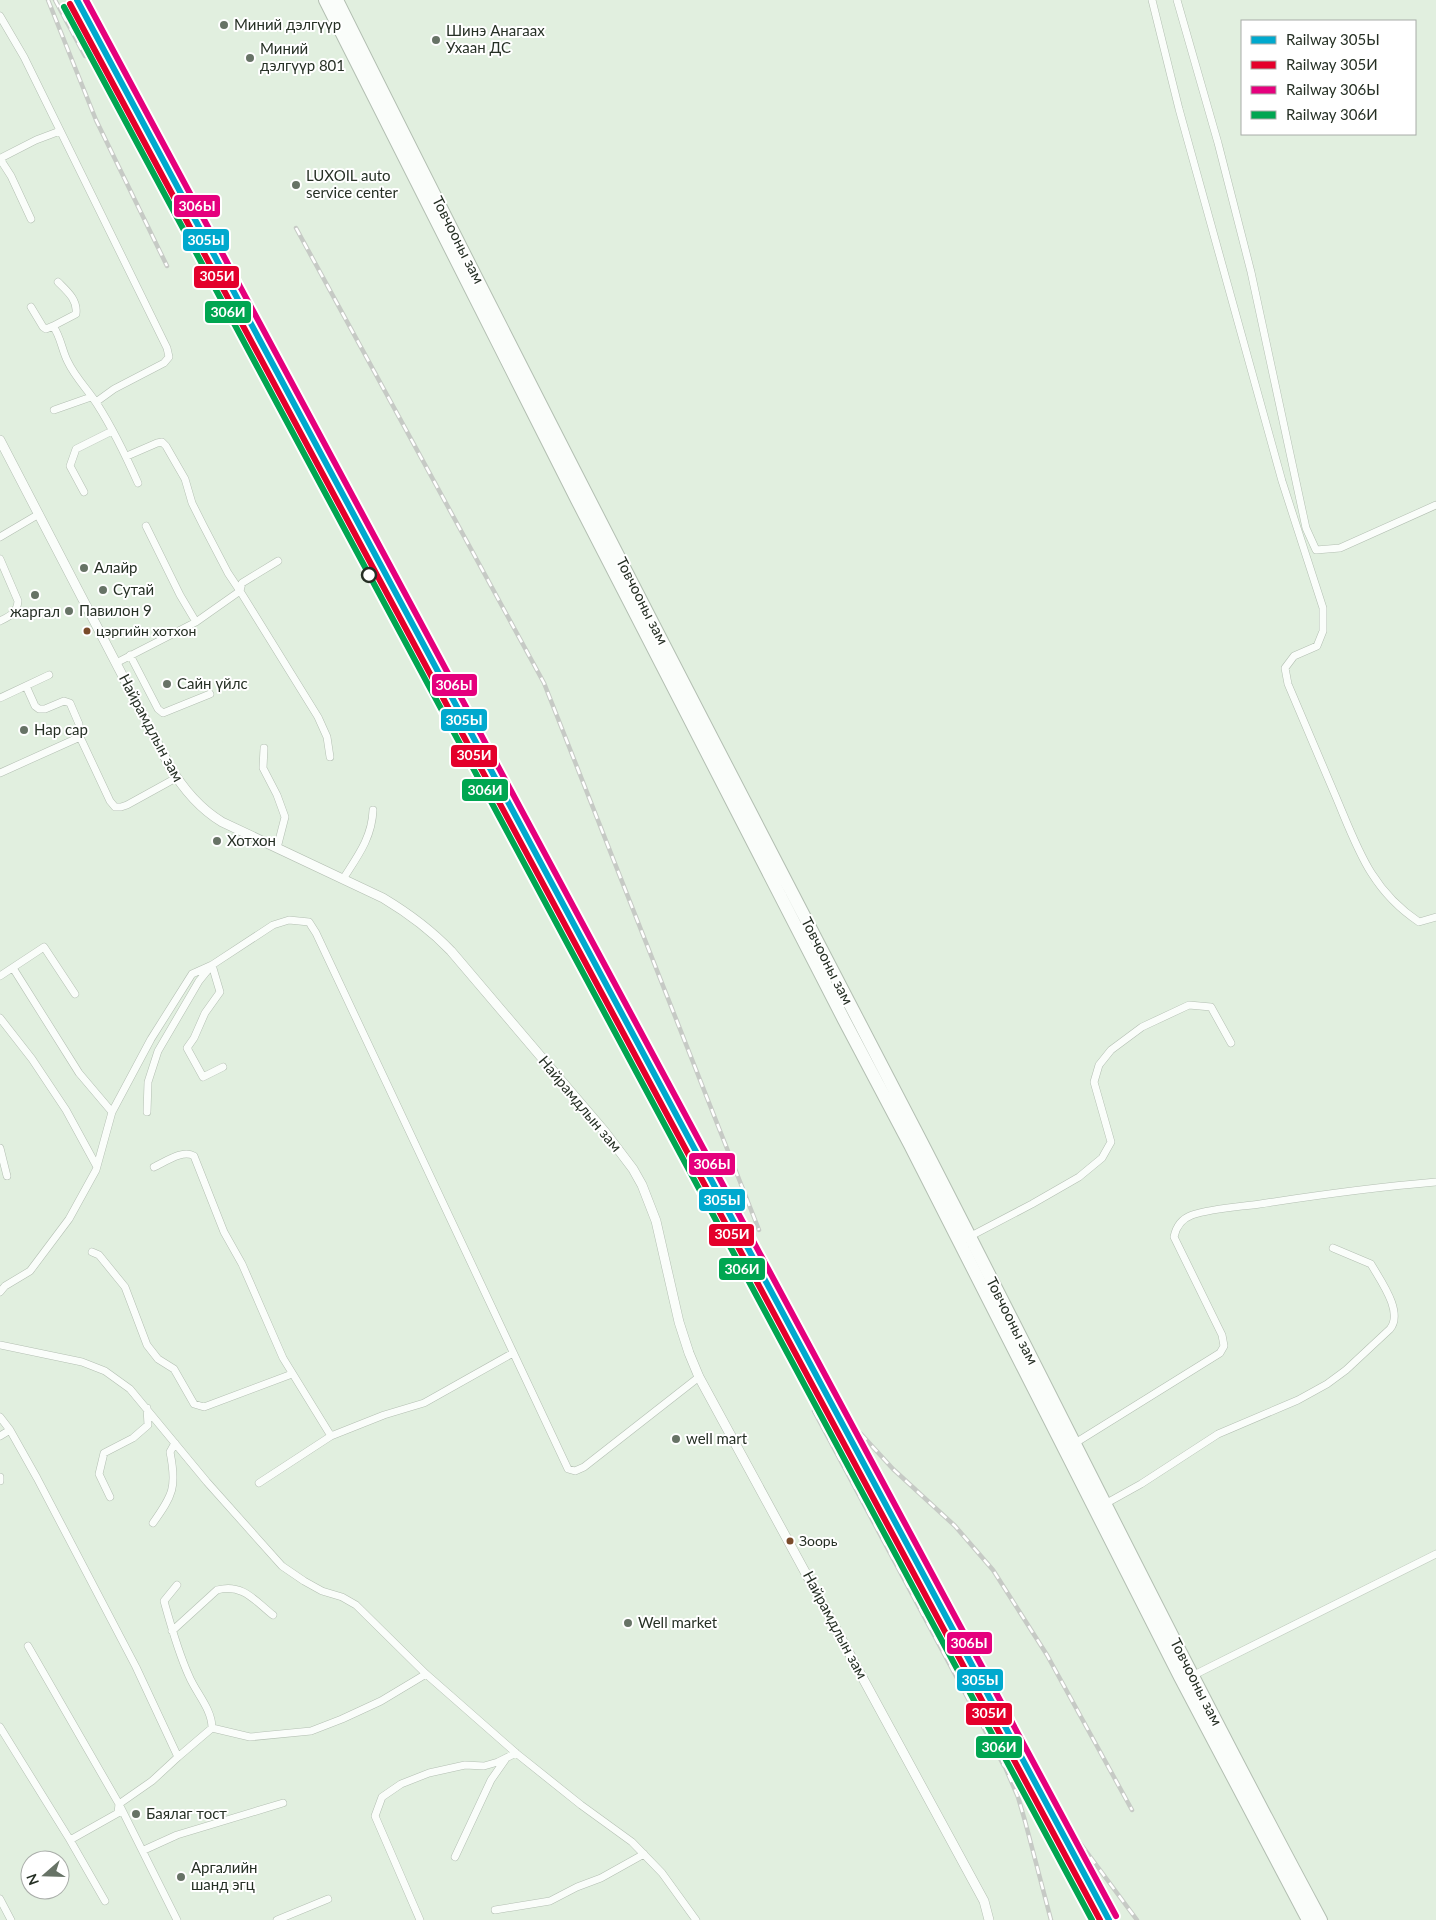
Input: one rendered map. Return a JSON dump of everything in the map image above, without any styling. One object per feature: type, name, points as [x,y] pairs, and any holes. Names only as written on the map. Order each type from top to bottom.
[{"type":"highway","name":"Товчооны зам","points":[[325,0],[573,492],[1070,1447],[1105,1504],[1192,1676],[1321,1920]]},
{"type":"highway","name":"Товчооны зам","points":[[337,0],[566,456],[969,1237],[1180,1677],[1308,1920]]},
{"type":"main road","name":"Найрамдлын зам","points":[[0,440],[176,778],[197,803],[212,816],[234,829],[343,879],[402,909],[442,942],[605,1132],[633,1169],[656,1221],[679,1322],[699,1377],[984,1901],[988,1916]]},
{"type":"street","points":[[1152,0],[1179,109],[1282,481],[1323,608],[1323,630],[1317,646],[1294,656],[1284,668],[1288,684],[1364,864],[1387,896],[1401,910],[1419,922],[1436,917]]},
{"type":"street","points":[[1177,0],[1218,143],[1251,272],[1306,528],[1316,550],[1340,548],[1436,506]]},
{"type":"street","points":[[0,16],[24,57],[167,348],[169,357],[164,363],[94,400],[54,410]]},
{"type":"street","points":[[31,219],[0,158],[36,140],[60,131]]},
{"type":"street","points":[[31,307],[46,329],[76,314],[77,309],[73,298],[58,282]]},
{"type":"street","points":[[53,326],[60,339],[67,361],[94,400],[127,456],[138,483]]},
{"type":"street","points":[[84,492],[70,466],[76,449],[112,431]]},
{"type":"street","points":[[127,456],[156,443],[162,442],[166,446],[185,479],[192,503],[228,573],[318,716],[327,737],[330,757]]},
{"type":"street","points":[[0,537],[39,514]]},
{"type":"street","points":[[146,526],[180,595],[196,622]]},
{"type":"street","points":[[0,559],[18,601],[15,612],[0,621]]},
{"type":"street","points":[[116,663],[196,622],[240,591],[242,583],[278,561]]},
{"type":"street","points":[[130,655],[158,709],[163,713],[210,694]]},
{"type":"street","points":[[0,698],[49,675]]},
{"type":"street","points":[[26,686],[35,706],[39,709],[45,709],[64,701],[68,702],[79,724],[80,737],[110,801],[115,806],[122,807],[127,805],[176,778]]},
{"type":"street","points":[[0,773],[80,737]]},
{"type":"street","points":[[264,748],[263,768],[277,796],[285,818],[277,848]]},
{"type":"street","points":[[343,879],[368,839],[373,810]]},
{"type":"street","points":[[0,1292],[5,1286],[30,1271],[69,1218],[96,1170],[112,1112],[150,1039],[192,974],[212,965],[274,926],[288,920],[309,922],[565,1465],[575,1471],[584,1467],[699,1377]]},
{"type":"street","points":[[0,976],[44,947],[75,994]]},
{"type":"street","points":[[212,965],[220,992],[205,1014],[194,1038],[187,1048],[203,1077],[223,1067]]},
{"type":"street","points":[[147,1112],[148,1082],[158,1051],[189,997],[212,965]]},
{"type":"street","points":[[13,968],[79,1073],[112,1112]]},
{"type":"street","points":[[969,1237],[1078,1177],[1102,1158],[1111,1142],[1094,1082],[1099,1065],[1111,1050],[1126,1038],[1142,1027],[1189,1005],[1211,1008],[1231,1043]]},
{"type":"street","points":[[0,1018],[32,1059],[66,1110],[96,1165]]},
{"type":"street","points":[[0,1148],[7,1176]]},
{"type":"street","points":[[154,1167],[179,1155],[187,1153],[194,1156],[224,1232],[242,1264],[283,1358],[331,1436]]},
{"type":"street","points":[[1070,1447],[1220,1353],[1224,1346],[1222,1335],[1174,1238],[1175,1229],[1183,1219],[1206,1212],[1283,1200],[1435,1181]]},
{"type":"street","points":[[1105,1504],[1142,1484],[1218,1434],[1235,1425],[1298,1400],[1327,1384],[1346,1370],[1390,1329],[1395,1320],[1394,1309],[1371,1264],[1333,1248]]},
{"type":"street","points":[[92,1252],[99,1255],[125,1287],[147,1345],[158,1359],[174,1369],[194,1404],[204,1407],[292,1374]]},
{"type":"street","points":[[0,1345],[82,1362],[105,1371],[130,1389],[206,1482],[282,1566],[316,1588],[356,1605],[426,1674],[516,1753],[581,1805],[632,1842],[662,1874],[696,1920]]},
{"type":"street","points":[[259,1483],[331,1436],[384,1415],[424,1403],[513,1354]]},
{"type":"street","points":[[110,1498],[99,1474],[104,1453],[133,1438],[148,1425],[147,1408]]},
{"type":"street","points":[[0,1417],[10,1430],[37,1478],[136,1667],[178,1757]]},
{"type":"street","points":[[0,1436],[10,1430]]},
{"type":"street","points":[[153,1523],[167,1503],[174,1488],[174,1469],[170,1452],[175,1443]]},
{"type":"street","points":[[1192,1676],[1436,1554]]},
{"type":"street","points":[[70,1840],[118,1813],[119,1804],[152,1781],[212,1728],[212,1719],[189,1676],[172,1631],[164,1601],[177,1585]]},
{"type":"street","points":[[172,1631],[217,1590],[226,1588],[246,1592],[273,1615]]},
{"type":"street","points":[[28,1646],[119,1804],[144,1850],[177,1920]]},
{"type":"street","points":[[212,1728],[250,1737],[311,1731],[342,1720],[381,1701],[426,1674]]},
{"type":"street","points":[[0,1727],[70,1840],[104,1901]]},
{"type":"street","points":[[420,1920],[375,1816],[382,1797],[401,1784],[429,1772],[465,1765],[484,1766],[505,1760],[516,1753]]},
{"type":"street","points":[[455,1857],[491,1780],[505,1760]]},
{"type":"street","points":[[144,1850],[177,1835],[283,1803]]},
{"type":"street","points":[[495,1910],[550,1901],[577,1887],[601,1878],[644,1854]]},
{"type":"street","points":[[0,1899],[12,1920]]},
{"type":"street","points":[[278,1920],[328,1899]]},
{"type":"railway","points":[[48,0],[96,120],[167,266]]},
{"type":"railway","points":[[55,0],[85,56]]},
{"type":"railway","points":[[85,0],[1058,1810],[1137,1920]]},
{"type":"railway","points":[[296,228],[544,683],[759,1230]]},
{"type":"railway","points":[[814,1411],[1004,1766]]},
{"type":"railway","points":[[861,1434],[893,1469],[955,1526],[993,1570],[1047,1655],[1132,1810]]},
{"type":"railway","points":[[977,1698],[984,1716]]},
{"type":"railway","points":[[1002,1760],[1018,1797],[1051,1920]]},
{"type":"rail line","name":"305Ы","points":[[77,0],[1109,1920]]},
{"type":"rail line","name":"306Ы","points":[[86,0],[1116,1916]]},
{"type":"rail line","name":"305И","points":[[70,4],[1100,1920]]},
{"type":"rail line","name":"306И","points":[[64,7],[1092,1920]]},
{"type":"place","name":"Миний дэлгүүр","points":[[224,25]]},
{"type":"place","name":"Шинэ Анагаах Ухаан ДС","points":[[436,40]]},
{"type":"place","name":"Миний дэлгүүр 801","points":[[250,58]]},
{"type":"place","name":"LUXOIL auto service center","points":[[296,185]]},
{"type":"place","name":"Алайр","points":[[84,568]]},
{"type":"place","name":"Сутай","points":[[103,590]]},
{"type":"place","name":"жаргал","points":[[35,595]]},
{"type":"place","name":"Павилон 9","points":[[69,611]]},
{"type":"place","name":"цэргийн хотхон","points":[[87,631]]},
{"type":"place","name":"Сайн үйлс","points":[[167,684]]},
{"type":"place","name":"Нар сар","points":[[24,730]]},
{"type":"place","name":"Хотхон","points":[[217,841]]},
{"type":"place","name":"well mart","points":[[676,1439]]},
{"type":"place","name":"Зоорь","points":[[790,1541]]},
{"type":"place","name":"Well market","points":[[628,1623]]},
{"type":"place","name":"Баялаг тост","points":[[136,1814]]},
{"type":"place","name":"Аргалийн шанд эгц","points":[[181,1877]]}]
